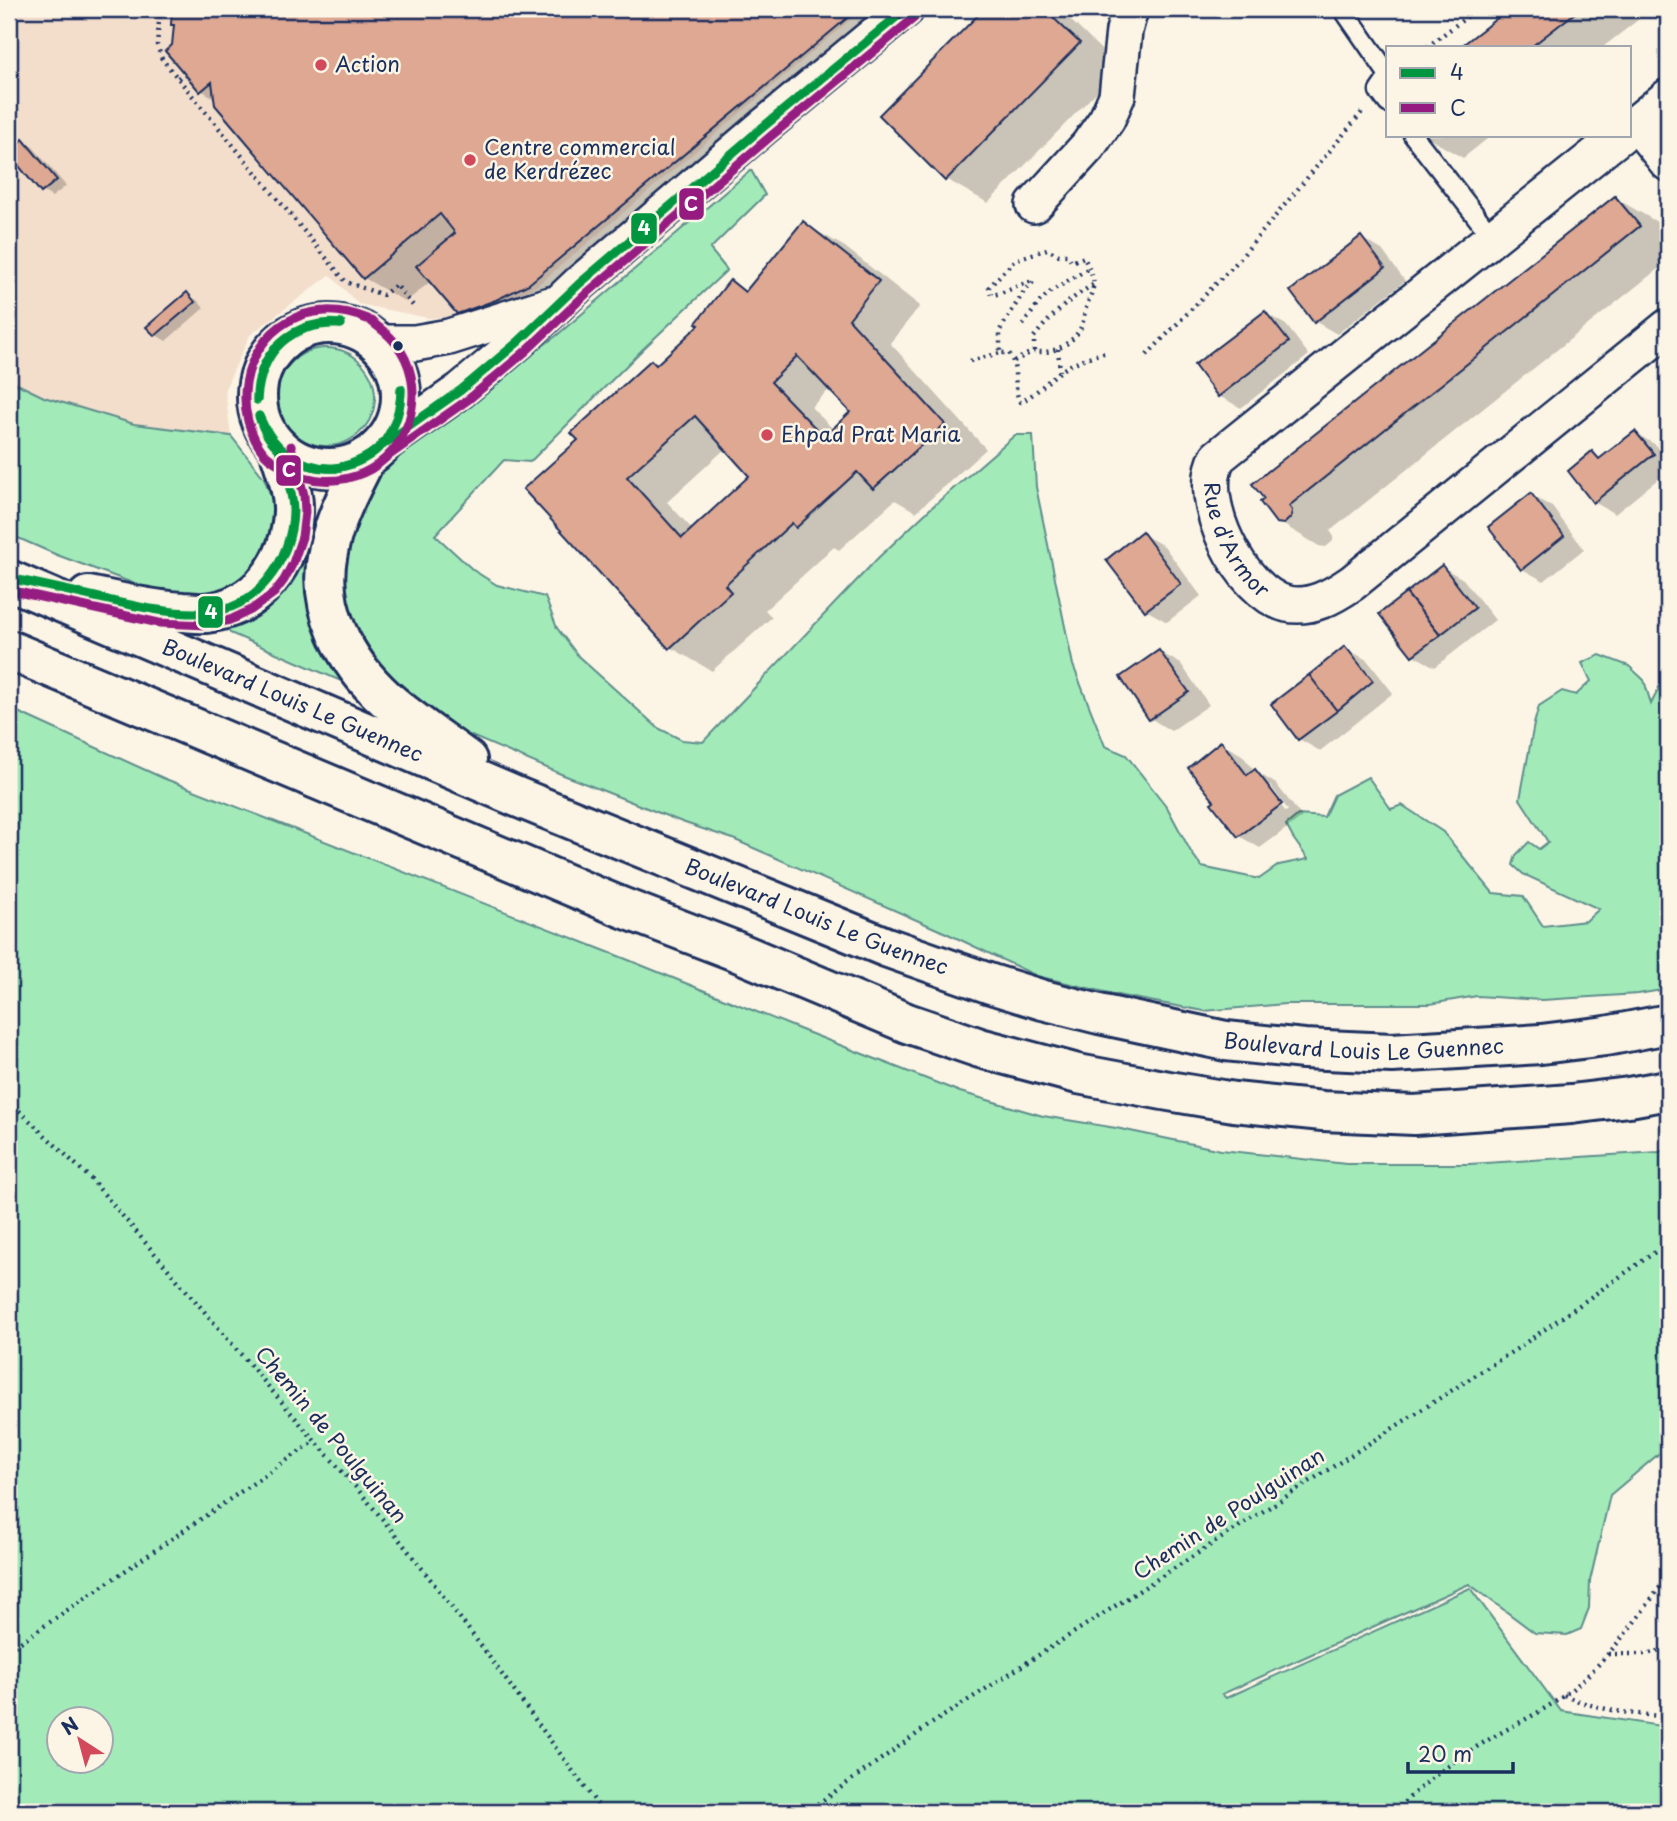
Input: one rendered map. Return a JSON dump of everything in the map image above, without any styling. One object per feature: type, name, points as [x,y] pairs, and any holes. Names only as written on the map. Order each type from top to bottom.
[{"type":"main road","points":[[373,452],[349,465],[330,468],[312,466],[294,460],[269,438],[258,413],[256,392],[260,371],[270,352],[285,337],[304,327],[325,323],[344,324],[363,331],[390,356],[401,386],[401,403],[397,418],[390,433],[373,452],[337,522],[328,551],[324,578],[327,603],[342,644],[358,667],[387,699],[516,797]]},
{"type":"main road","points":[[9,579],[160,611],[205,613],[246,599],[274,573],[290,534],[292,497],[279,449]]},
{"type":"main road","name":"Boulevard Louis Le Guennec","points":[[9,579],[516,797],[886,947],[991,984],[1099,1014],[1226,1041],[1304,1049],[1392,1053],[1541,1044],[1606,1036],[1668,1024]]},
{"type":"main road","points":[[9,650],[621,907],[733,950],[907,1023],[992,1051],[1078,1074],[1234,1102],[1323,1111],[1414,1115],[1571,1104],[1668,1090]]},
{"type":"street","points":[[373,452],[461,390],[518,342],[579,284],[906,9]]},
{"type":"street","points":[[1034,205],[1088,146],[1107,119],[1117,96],[1124,31],[1130,9]]},
{"type":"street","name":"Rue d'Armor","points":[[1632,127],[1668,97]]},
{"type":"street","points":[[1632,132],[1668,163]]},
{"type":"street","name":"Rue d'Armor","points":[[1620,136],[1218,457],[1213,466],[1211,492],[1214,510],[1235,558],[1247,577],[1272,598],[1288,604],[1300,604],[1333,596],[1668,327]]},
{"type":"street","points":[[379,343],[415,343],[449,337],[560,302]]},
{"type":"lane","points":[[1343,9],[1386,87]]},
{"type":"lane","points":[[1414,136],[1493,238]]},
{"type":"path","points":[[160,9],[158,44],[162,59],[346,282],[383,295],[396,285],[418,313],[426,341]]},
{"type":"path","points":[[1428,46],[1477,9]]},
{"type":"path","points":[[178,78],[184,73]]},
{"type":"path","points":[[1147,355],[1237,262],[1386,87]]},
{"type":"path","points":[[1000,353],[1000,330],[1023,293],[1034,281],[1023,283],[1002,294],[991,295],[989,287],[997,277],[1015,260],[1047,249],[1059,255],[1067,255],[1072,262],[1084,257],[1093,277],[1093,291],[1086,307],[1083,326],[1076,336],[1058,349],[1042,353],[1034,351],[1014,360]]},
{"type":"path","points":[[1023,325],[1040,301],[1088,268]]},
{"type":"path","points":[[1034,351],[1034,337],[1046,323],[1093,285]]},
{"type":"path","points":[[1058,349],[1060,371]]},
{"type":"path","points":[[970,361],[1009,352],[1014,360],[1016,393],[1020,402],[1034,396],[1060,371],[1085,357],[1108,352]]},
{"type":"path","name":"Chemin de Poulguinan","points":[[9,1101],[92,1179],[315,1441],[354,1483],[603,1812]]},
{"type":"path","name":"Chemin de Poulguinan","points":[[806,1812],[931,1724],[1517,1348],[1668,1243]]},
{"type":"path","points":[[9,1650],[315,1441]]},
{"type":"path","points":[[1394,1812],[1433,1778],[1482,1744],[1564,1695],[1607,1654],[1668,1576]]},
{"type":"path","points":[[1607,1654],[1645,1654],[1668,1649]]},
{"type":"path","points":[[1564,1695],[1605,1709],[1668,1716]]},
{"type":"shaded area","name":"Centre commercial de Kerdrézec","points":[[9,9],[863,9],[537,286],[467,317],[428,318],[358,304],[330,275],[250,335],[225,389],[231,436],[134,424],[44,397],[9,380]]},
{"type":"green space","points":[[751,170],[765,195],[710,249],[727,270],[530,462],[504,460],[435,535],[473,570],[497,585],[545,597],[557,628],[579,657],[658,728],[682,740],[703,742],[878,558],[931,508],[1015,435],[1033,435],[1036,487],[1073,665],[1105,746],[1126,755],[1167,807],[1202,867],[1259,879],[1279,865],[1308,859],[1286,825],[1298,815],[1324,817],[1334,795],[1368,777],[1391,809],[1402,805],[1443,832],[1493,893],[1523,896],[1543,926],[1586,921],[1599,909],[1523,874],[1513,865],[1516,855],[1529,842],[1539,849],[1548,842],[1520,799],[1539,706],[1562,691],[1576,695],[1591,681],[1582,663],[1600,655],[1629,666],[1644,680],[1651,704],[1668,670],[1668,989],[1638,994],[1542,1000],[1477,996],[1430,1004],[1285,1004],[1204,1011],[1122,996],[1037,976],[733,839],[682,822],[561,774],[462,732],[413,707],[382,667],[352,621],[339,581],[366,483],[407,444],[556,336]]},
{"type":"green space","points":[[326,348],[345,352],[360,363],[371,378],[375,397],[371,416],[360,431],[345,442],[326,446],[307,442],[292,431],[281,416],[277,397],[281,378],[292,363],[307,352]]},
{"type":"green space","points":[[9,380],[44,397],[134,424],[231,436],[264,478],[276,509],[265,560],[243,585],[210,596],[153,594],[138,585],[9,534]]},
{"type":"green space","points":[[312,552],[348,684],[230,633],[225,626],[275,598]]},
{"type":"green space","points":[[9,708],[163,778],[799,1029],[960,1092],[1043,1116],[1221,1150],[1346,1164],[1469,1164],[1659,1152],[1668,1149],[1668,1446],[1610,1495],[1590,1581],[1589,1608],[1581,1629],[1567,1635],[1535,1633],[1469,1584],[1222,1694],[1226,1698],[1470,1588],[1561,1711],[1668,1727],[1668,1812],[9,1812]]},
{"type":"building","name":"Centre commercial de Kerdrézec","points":[[172,9],[858,9],[529,284],[457,314],[416,266],[455,233],[440,214],[363,279],[215,105],[212,82],[200,92],[165,51],[172,45]]},
{"type":"building","points":[[984,9],[1044,9],[1080,43],[945,181],[879,115]]},
{"type":"building","points":[[1497,9],[1580,9],[1532,46],[1461,46],[1501,15]]},
{"type":"building","points":[[23,139],[57,180],[41,193],[9,154]]},
{"type":"building","points":[[1615,196],[1640,226],[1289,506],[1292,510],[1291,517],[1284,524],[1276,523],[1260,502],[1264,499],[1252,484]]},
{"type":"building","name":"Ehpad Prat Maria","points":[[803,221],[879,281],[849,319],[945,424],[873,489],[857,472],[796,528],[792,523],[725,585],[731,592],[669,649],[523,489],[578,440],[571,433],[651,360],[656,365],[699,325],[696,323],[730,280],[745,292]],"holes":[[[797,356],[850,412],[824,437],[771,382]],[[695,416],[749,476],[682,538],[627,477]]]},
{"type":"building","points":[[1361,236],[1385,268],[1314,323],[1290,291]]},
{"type":"building","points":[[187,292],[195,302],[155,336],[146,327]]},
{"type":"building","points":[[1265,311],[1289,342],[1218,397],[1194,365]]},
{"type":"building","points":[[1635,431],[1654,454],[1593,503],[1568,471],[1592,451],[1599,459]]},
{"type":"building","points":[[1531,493],[1564,536],[1521,570],[1488,527]]},
{"type":"building","points":[[1142,531],[1181,584],[1145,611],[1106,560]]},
{"type":"building","points":[[1442,565],[1475,608],[1440,635],[1406,593]]},
{"type":"building","points":[[1406,593],[1440,635],[1412,656],[1379,614]]},
{"type":"building","points":[[1345,646],[1373,681],[1337,711],[1309,675]]},
{"type":"building","points":[[1159,650],[1189,692],[1149,720],[1120,677]]},
{"type":"building","points":[[1309,675],[1337,711],[1298,740],[1271,704]]},
{"type":"building","points":[[1221,741],[1247,775],[1255,769],[1282,804],[1238,837],[1188,768]]},
{"type":"transit line","name":"4","points":[[381,446],[461,390],[518,342],[579,284],[906,9]]},
{"type":"transit line","name":"C","points":[[388,456],[469,399],[526,351],[587,293],[914,18]]},
{"type":"transit line","name":"C","points":[[367,319],[336,311],[305,314],[272,333],[251,364],[245,401],[253,435],[268,457],[295,474],[324,480],[353,477],[379,464],[402,437],[413,403],[409,367],[395,342],[371,321]]},
{"type":"transit line","name":"4","points":[[257,400],[258,383],[263,368],[281,342],[308,326],[341,324]]},
{"type":"transit line","name":"4","points":[[257,400],[265,367],[281,342],[307,328],[341,324]]},
{"type":"transit line","name":"4","points":[[385,441],[397,416],[401,389]]},
{"type":"transit line","name":"4","points":[[385,441],[397,416],[401,389]]},
{"type":"transit line","name":"4","points":[[259,416],[271,438],[288,455],[310,465],[336,468]]},
{"type":"transit line","name":"4","points":[[259,416],[270,438],[288,456],[311,466],[336,468]]},
{"type":"transit line","name":"4","points":[[336,468],[363,459],[385,441]]},
{"type":"transit line","name":"4","points":[[336,468],[363,459],[375,452],[385,441]]},
{"type":"transit line","name":"C","points":[[9,590],[159,623],[207,625],[230,620],[251,610],[274,593],[284,580],[302,537],[304,495],[291,446]]},
{"type":"transit line","name":"4","points":[[9,578],[167,611],[203,613],[222,610],[239,603],[255,593],[268,580],[286,548],[291,530],[292,496],[279,449]]},
{"type":"place","name":"Action","points":[[321,65]]},
{"type":"place","name":"Centre commercial de Kerdrézec","points":[[470,160]]},
{"type":"place","name":"Ehpad Prat Maria","points":[[767,435]]}]
